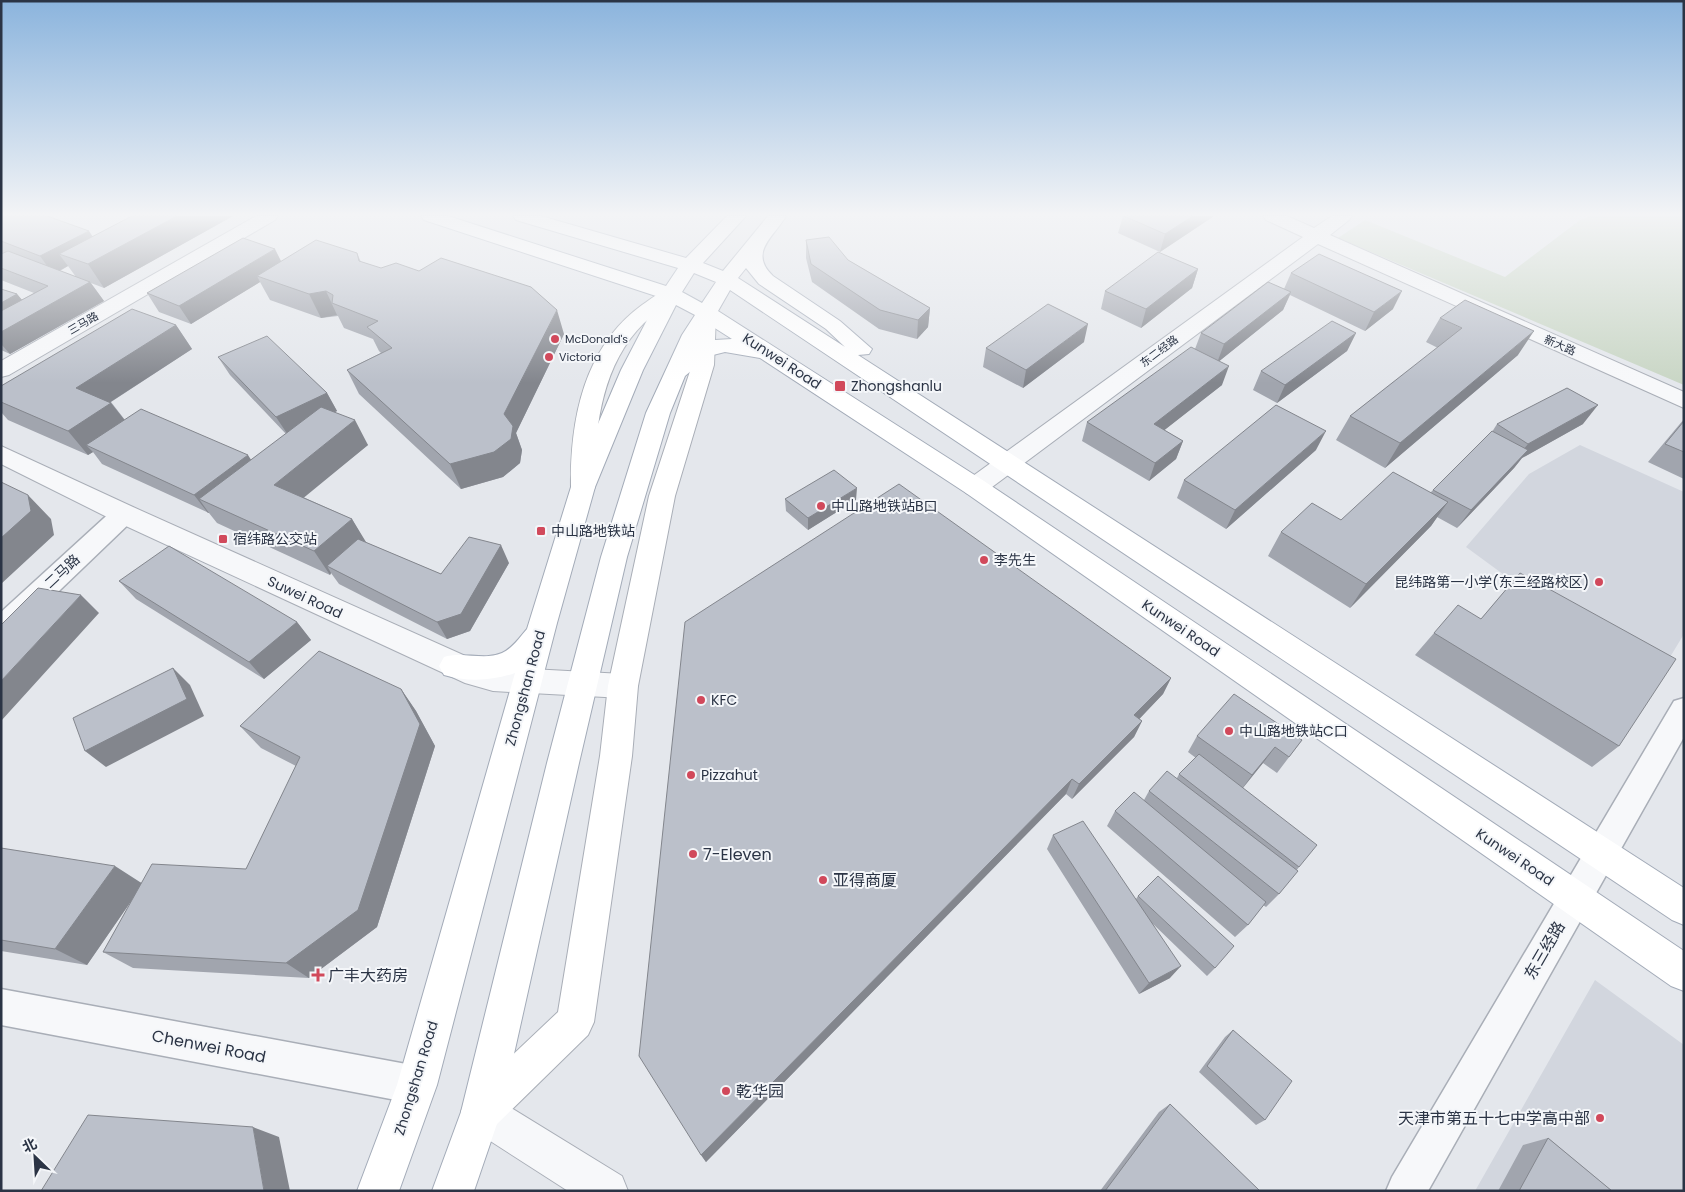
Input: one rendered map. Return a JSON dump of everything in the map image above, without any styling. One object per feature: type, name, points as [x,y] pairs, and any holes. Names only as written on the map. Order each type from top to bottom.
[{"type":"main road","points":[[603,272],[616,280],[640,304],[647,326],[648,339]]},
{"type":"main road","points":[[605,272],[675,293]]},
{"type":"main road","points":[[665,272],[675,293],[682,316],[670,386]]},
{"type":"main road","name":"Zhongshan Road","points":[[378,1191],[417,1086],[527,680],[583,487],[632,370],[686,272]]},
{"type":"main road","points":[[704,272],[721,280],[894,389],[1684,908]]},
{"type":"main road","points":[[716,272],[737,313],[786,364]]},
{"type":"main road","points":[[453,1191],[481,1112],[582,683],[614,557],[658,413],[693,335],[706,313],[721,280],[729,272]]},
{"type":"main road","points":[[758,272],[766,280],[849,338],[880,370],[894,389]]},
{"type":"main road","points":[[583,487],[583,442],[589,408],[603,369],[624,334],[644,314],[675,293]]},
{"type":"main road","name":"Kunwei Road","points":[[675,293],[975,487],[1684,973]]},
{"type":"main road","points":[[481,1112],[575,1022],[616,756],[623,686],[662,496],[698,387],[705,348],[706,313]]},
{"type":"main road","points":[[670,386],[683,366],[705,348],[729,345],[741,347],[786,364]]},
{"type":"main road","points":[[454,666],[488,668],[509,664],[524,654],[541,631]]},
{"type":"street","name":"三马路","points":[[1,370],[172,272]]},
{"type":"street","name":"东二经路","points":[[975,487],[1265,272]]},
{"type":"street","name":"新大路","points":[[1398,272],[1684,401]]},
{"type":"street","name":"Suwei Road","points":[[1,454],[124,514],[454,666],[493,679],[623,686]]},
{"type":"street","name":"二马路","points":[[1,629],[124,514]]},
{"type":"street","name":"东三经路","points":[[1406,1191],[1574,897],[1602,854],[1684,710]]},
{"type":"street","name":"Chenwei Road","points":[[1,1007],[417,1086]]},
{"type":"street","points":[[481,1112],[607,1191]]},
{"type":"shaded area","name":"昆纬路第一小学(东三经路校区)","points":[[1580,445],[1684,492],[1684,634],[1661,672],[1560,616],[1466,547],[1529,474]]},
{"type":"shaded area","name":"天津市第五十七中学高中部","points":[[1595,980],[1684,1045],[1684,1191],[1475,1191]]},
{"type":"green space","points":[[1417,272],[1492,272],[1505,277],[1512,272],[1684,272],[1684,385]]},
{"type":"building","points":[[10,272],[63,272],[90,282],[1,332],[1,311],[48,286]]},
{"type":"building","points":[[184,272],[237,272],[179,306],[147,293]]},
{"type":"building","points":[[264,272],[483,272],[531,287],[557,310],[504,414],[513,426],[511,439],[494,452],[450,464],[347,370],[392,348],[367,327],[378,321],[332,303],[333,295],[326,291],[309,294],[257,276]]},
{"type":"building","points":[[822,272],[868,272],[930,308],[918,320],[880,310]]},
{"type":"building","points":[[1131,272],[1195,272],[1146,309],[1105,291]]},
{"type":"building","points":[[1359,272],[1402,291],[1374,312],[1291,273]]},
{"type":"building","points":[[1268,282],[1291,292],[1224,344],[1201,333]]},
{"type":"building","points":[[1,289],[17,294],[1,303]]},
{"type":"building","points":[[1465,300],[1534,331],[1400,443],[1350,416],[1462,328],[1440,318]]},
{"type":"building","points":[[1048,304],[1088,324],[1026,370],[986,348]]},
{"type":"building","points":[[132,309],[176,325],[76,388],[111,403],[68,431],[1,402],[1,386]]},
{"type":"building","points":[[1332,321],[1356,333],[1285,385],[1261,371]]},
{"type":"building","points":[[267,336],[327,393],[276,417],[218,357]]},
{"type":"building","points":[[1191,347],[1229,366],[1154,424],[1183,441],[1155,463],[1087,422]]},
{"type":"building","points":[[1567,388],[1598,405],[1528,444],[1497,424]]},
{"type":"building","points":[[1276,405],[1326,431],[1235,510],[1184,480]]},
{"type":"building","points":[[321,407],[355,420],[274,485],[352,519],[314,551],[199,499]]},
{"type":"building","points":[[141,409],[248,455],[194,495],[86,445]]},
{"type":"building","points":[[1684,421],[1684,452],[1665,444]]},
{"type":"building","points":[[1492,431],[1528,450],[1471,510],[1433,490]]},
{"type":"building","points":[[834,470],[857,488],[808,518],[785,499]]},
{"type":"building","points":[[1393,472],[1448,502],[1366,584],[1281,532],[1312,503],[1341,520]]},
{"type":"building","points":[[1,482],[28,495],[31,511],[1,538]]},
{"type":"building","name":"亚得商厦","points":[[899,484],[1171,678],[1134,715],[1142,721],[1079,784],[1072,779],[701,1155],[639,1056],[685,622]]},
{"type":"building","points":[[469,537],[501,545],[461,614],[437,622],[327,566],[358,539],[441,574]]},
{"type":"building","points":[[169,546],[297,622],[249,662],[119,581]]},
{"type":"building","points":[[1520,573],[1676,659],[1619,746],[1434,633],[1458,605],[1481,619]]},
{"type":"building","points":[[38,588],[81,595],[1,681],[1,625]]},
{"type":"building","points":[[319,651],[401,689],[420,724],[358,910],[286,963],[103,952],[152,864],[246,869],[300,757],[240,726]]},
{"type":"building","points":[[173,668],[187,699],[85,751],[73,718]]},
{"type":"building","points":[[1234,694],[1302,740],[1289,757],[1275,747],[1252,775],[1197,736]]},
{"type":"building","points":[[1199,754],[1317,845],[1299,867],[1179,774]]},
{"type":"building","points":[[1167,771],[1298,871],[1279,894],[1149,791]]},
{"type":"building","points":[[1134,792],[1266,902],[1248,925],[1115,811]]},
{"type":"building","points":[[1083,821],[1181,966],[1149,983],[1053,835]]},
{"type":"building","points":[[1,848],[115,866],[55,949],[1,940]]},
{"type":"building","points":[[1158,876],[1234,946],[1215,968],[1138,896]]},
{"type":"building","points":[[1233,1030],[1292,1081],[1265,1120],[1207,1066]]},
{"type":"building","points":[[1170,1104],[1260,1191],[1105,1191]]},
{"type":"building","points":[[88,1115],[253,1127],[264,1191],[41,1191]]},
{"type":"building","points":[[1548,1138],[1612,1191],[1519,1191]]},
{"type":"place","name":"McDonald's","points":[[555,339]]},
{"type":"place","name":"Victoria","points":[[549,357]]},
{"type":"place","name":"Zhongshanlu","points":[[840,386]]},
{"type":"place","name":"中山路地铁站B口","points":[[821,506]]},
{"type":"place","name":"中山路地铁站","points":[[541,531]]},
{"type":"place","name":"宿纬路公交站","points":[[223,539]]},
{"type":"place","name":"李先生","points":[[984,560]]},
{"type":"place","name":"昆纬路第一小学(东三经路校区)","points":[[1599,582]]},
{"type":"place","name":"KFC","points":[[701,700]]},
{"type":"place","name":"中山路地铁站C口","points":[[1229,731]]},
{"type":"place","name":"Pizzahut","points":[[691,775]]},
{"type":"place","name":"7-Eleven","points":[[693,854]]},
{"type":"place","name":"亚得商厦","points":[[823,880]]},
{"type":"place","name":"广丰大药房","points":[[318,975]]},
{"type":"place","name":"乾华园","points":[[726,1091]]},
{"type":"place","name":"天津市第五十七中学高中部","points":[[1600,1118]]}]
